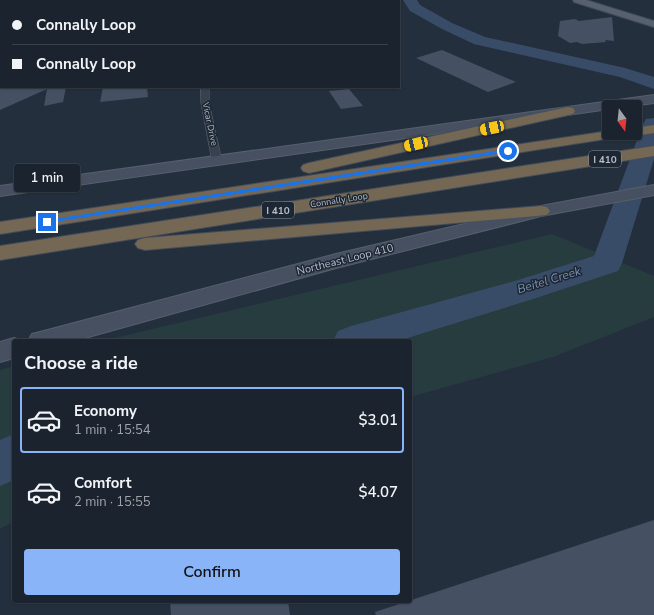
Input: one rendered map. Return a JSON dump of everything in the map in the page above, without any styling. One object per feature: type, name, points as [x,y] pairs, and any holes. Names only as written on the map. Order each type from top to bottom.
[{"type":"highway","points":[[63,220],[568,111]]},
{"type":"highway","points":[[642,131],[654,129]]},
{"type":"highway","name":"I 410","points":[[0,228],[63,220],[602,136]]},
{"type":"highway","name":"Connally Loop","points":[[0,253],[654,151]]},
{"type":"highway","points":[[0,257],[541,211]]},
{"type":"main road","points":[[576,0],[654,24]]},
{"type":"main road","points":[[0,191],[654,99]]},
{"type":"main road","name":"Northeast Loop 410","points":[[47,339],[336,261],[541,211],[654,190]]},
{"type":"main road","points":[[0,352],[12,349]]},
{"type":"street","name":"Vicar Drive","points":[[204,88],[205,103],[217,161]]},
{"type":"green space","points":[[552,234],[654,276],[654,317],[553,357],[412,396],[412,339],[110,339]]},
{"type":"green space","points":[[12,367],[12,522],[0,529],[0,370]]},
{"type":"building","points":[[612,17],[614,41],[605,40],[606,42],[582,44],[577,42],[570,43],[558,36],[560,21],[575,19],[579,21]]},
{"type":"building","points":[[442,50],[516,82],[488,92],[416,58]]},
{"type":"building","points":[[0,88],[66,88],[63,102],[44,106],[47,89],[0,110]]},
{"type":"building","points":[[103,88],[147,88],[148,97],[100,102]]},
{"type":"building","points":[[349,89],[363,106],[341,109],[329,91]]},
{"type":"building","points":[[654,520],[654,615],[376,615],[375,612],[402,603],[412,603],[412,600]]},
{"type":"building","points":[[170,603],[288,603],[290,615],[171,615]]},
{"type":"waterway","name":"Beitel Creek","points":[[410,0],[415,8],[447,26],[480,41],[625,73],[654,83]]},
{"type":"waterway","name":"Beitel Creek","points":[[358,339],[521,291],[607,263],[654,124]]},
{"type":"waterway","name":"Beitel Creek","points":[[0,464],[12,457]]},
{"type":"route","points":[[47,222],[508,151]]}]
